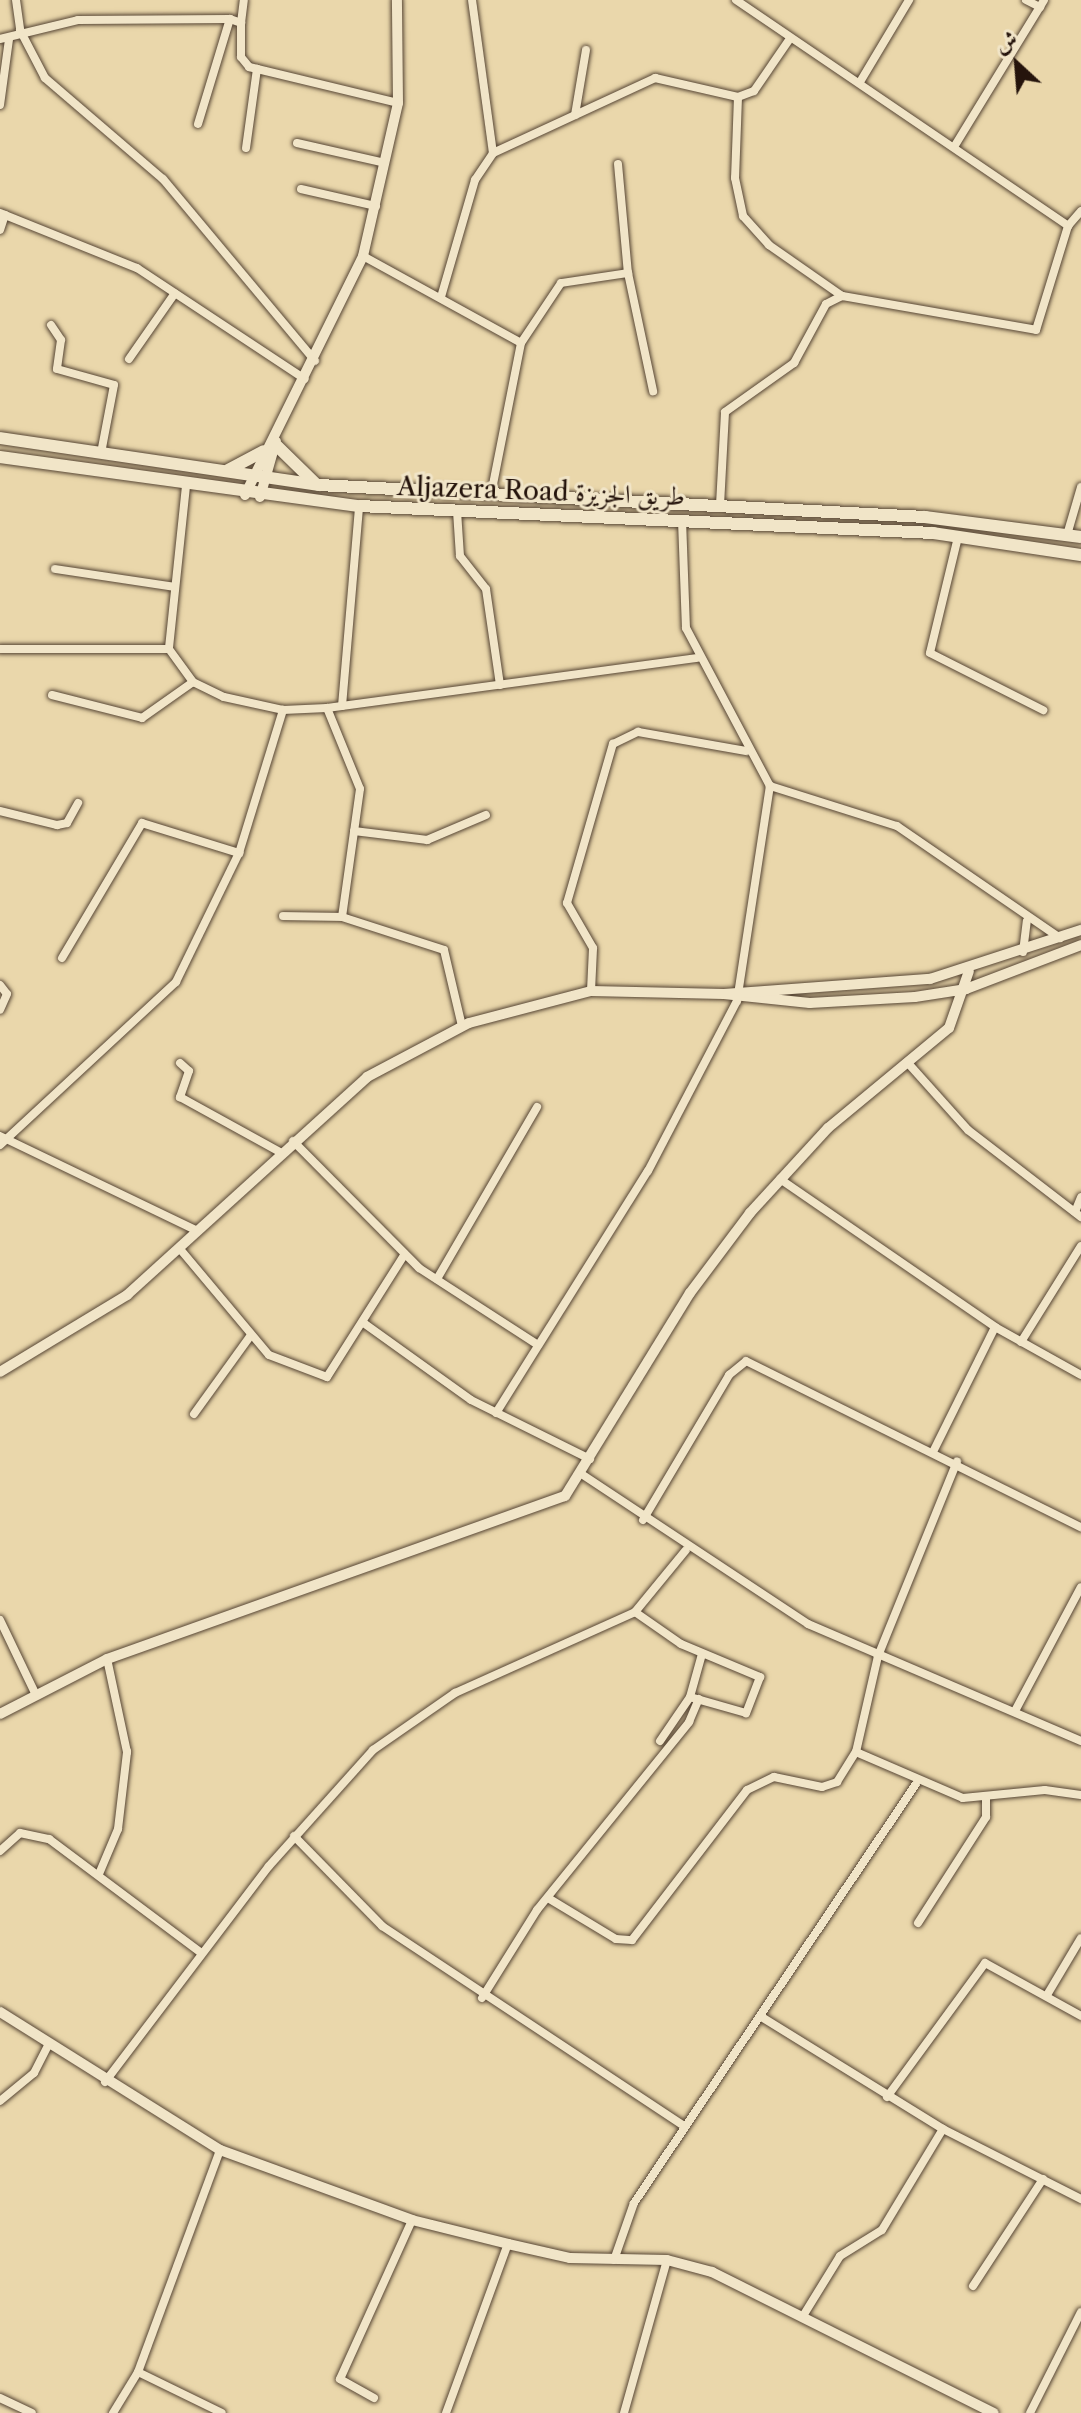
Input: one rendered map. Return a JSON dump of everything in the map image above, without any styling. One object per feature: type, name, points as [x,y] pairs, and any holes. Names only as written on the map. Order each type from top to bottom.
[{"type":"main road","name":"Aljazera Road طريق الجزيزة","points":[[0,438],[319,485],[720,505],[1081,537]]},
{"type":"main road","points":[[276,440],[319,485]]},
{"type":"main road","points":[[219,472],[263,451]]},
{"type":"main road","name":"Aljazera Road طريق الجزيزة","points":[[0,457],[245,495],[359,506],[682,520],[958,537],[1081,555]]},
{"type":"street","points":[[16,0],[20,30],[45,78],[163,179],[315,361]]},
{"type":"street","points":[[244,0],[242,62],[257,69],[398,103]]},
{"type":"street","points":[[245,495],[258,478],[363,256],[398,103],[397,0]]},
{"type":"street","points":[[472,0],[493,153]]},
{"type":"street","points":[[736,0],[789,40],[860,82],[1068,226]]},
{"type":"street","points":[[860,82],[909,0]]},
{"type":"street","points":[[954,147],[1042,4],[1026,0]]},
{"type":"street","points":[[0,105],[4,39],[20,30],[119,16],[230,19],[241,23]]},
{"type":"street","points":[[198,124],[230,19]]},
{"type":"street","points":[[441,297],[475,180],[493,153],[655,78],[738,97],[754,91],[789,40]]},
{"type":"street","points":[[575,115],[586,50]]},
{"type":"street","points":[[246,148],[257,69]]},
{"type":"street","points":[[738,97],[735,178],[743,216],[769,245],[842,296],[1036,330],[1068,226],[1081,211]]},
{"type":"street","points":[[297,143],[385,163]]},
{"type":"street","points":[[618,164],[628,273],[653,391]]},
{"type":"street","points":[[301,189],[376,206]]},
{"type":"street","points":[[0,230],[2,214],[124,262],[306,379]]},
{"type":"street","points":[[363,256],[521,343]]},
{"type":"street","points":[[491,495],[521,343],[561,283],[628,273]]},
{"type":"street","points":[[129,359],[175,293]]},
{"type":"street","points":[[720,505],[725,412],[794,363],[826,304],[842,296]]},
{"type":"street","points":[[51,325],[61,340],[57,369],[114,385],[101,453]]},
{"type":"street","points":[[260,497],[258,478],[263,451],[276,440]]},
{"type":"street","points":[[186,486],[169,649],[193,682],[283,710],[327,708],[698,658]]},
{"type":"street","points":[[1067,535],[1081,487]]},
{"type":"street","points":[[342,706],[359,506]]},
{"type":"street","points":[[457,511],[460,556],[486,589],[500,685]]},
{"type":"street","points":[[682,520],[681,610],[698,658],[746,751],[770,786],[897,826],[1027,921],[1061,938]]},
{"type":"street","points":[[958,537],[930,653],[1043,710]]},
{"type":"street","points":[[55,569],[175,587]]},
{"type":"street","points":[[0,649],[169,649]]},
{"type":"street","points":[[52,695],[142,718],[193,682]]},
{"type":"street","points":[[327,708],[360,789],[342,917]]},
{"type":"street","points":[[197,1231],[2,1141],[165,997],[217,908],[239,853],[283,710]]},
{"type":"street","points":[[591,991],[593,948],[567,903],[613,744],[638,732],[746,751]]},
{"type":"street","points":[[496,1413],[648,1171],[743,988],[770,786]]},
{"type":"street","points":[[0,811],[57,825],[67,823],[78,803]]},
{"type":"street","points":[[354,831],[427,840],[486,815]]},
{"type":"street","points":[[62,958],[142,823],[239,853]]},
{"type":"street","points":[[283,916],[342,917],[444,950],[462,1026]]},
{"type":"street","points":[[1023,952],[1027,921]]},
{"type":"street","points":[[0,1372],[107,1310],[180,1249],[293,1141],[367,1077],[462,1026],[591,991],[724,994],[743,988],[875,986],[969,971],[1081,930]]},
{"type":"street","points":[[724,994],[737,1001],[859,1002],[966,989],[1081,945]]},
{"type":"street","points":[[0,1714],[35,1693],[107,1659],[487,1529],[565,1496],[583,1475],[690,1293],[780,1179],[907,1062],[949,1028],[966,989],[969,971]]},
{"type":"street","points":[[0,985],[7,994],[0,1010]]},
{"type":"street","points":[[907,1062],[968,1130],[1078,1214],[1081,1197]]},
{"type":"street","points":[[180,1063],[189,1071],[180,1097],[282,1153]]},
{"type":"street","points":[[437,1279],[537,1107]]},
{"type":"street","points":[[293,1141],[404,1255],[538,1345]]},
{"type":"street","points":[[780,1179],[995,1327],[1081,1375]]},
{"type":"street","points":[[1021,1342],[1081,1246]]},
{"type":"street","points":[[180,1249],[269,1355],[327,1377],[365,1324],[404,1255]]},
{"type":"street","points":[[365,1324],[496,1413],[590,1459]]},
{"type":"street","points":[[934,1450],[995,1327]]},
{"type":"street","points":[[194,1414],[251,1335]]},
{"type":"street","points":[[643,1520],[729,1375],[746,1361],[957,1461],[1081,1527]]},
{"type":"street","points":[[548,1898],[616,1939],[632,1940],[747,1790],[787,1776],[829,1787],[856,1752],[878,1656],[957,1461]]},
{"type":"street","points":[[583,1475],[686,1550],[808,1624],[1081,1741]]},
{"type":"street","points":[[105,2083],[200,1952],[294,1836],[397,1730],[513,1664],[635,1612],[686,1550]]},
{"type":"street","points":[[1015,1711],[1081,1587]]},
{"type":"street","points":[[635,1612],[702,1654],[756,1672],[760,1684],[746,1713],[694,1698]]},
{"type":"street","points":[[0,1620],[35,1693]]},
{"type":"street","points":[[482,1998],[548,1898],[689,1722],[702,1654]]},
{"type":"street","points":[[99,1874],[118,1829],[127,1752],[107,1659]]},
{"type":"street","points":[[660,1741],[694,1698]]},
{"type":"street","points":[[856,1752],[916,1784],[986,1799],[1045,1790],[1081,1795]]},
{"type":"street","points":[[614,2260],[634,2203],[916,1784]]},
{"type":"street","points":[[918,1923],[986,1817],[986,1799]]},
{"type":"street","points":[[0,1851],[11,1837],[29,1832],[99,1874],[200,1952]]},
{"type":"street","points":[[294,1836],[363,1910],[482,1998],[684,2126]]},
{"type":"street","points":[[1047,1995],[1081,1938]]},
{"type":"street","points":[[887,2097],[978,1967],[995,1963],[1081,2016]]},
{"type":"street","points":[[0,2012],[105,2083],[220,2150],[412,2220],[508,2244],[614,2260],[667,2260],[712,2272],[994,2413]]},
{"type":"street","points":[[760,2016],[943,2129],[1081,2199]]},
{"type":"street","points":[[0,2101],[34,2073],[48,2046]]},
{"type":"street","points":[[803,2316],[840,2256],[882,2230],[943,2129]]},
{"type":"street","points":[[113,2413],[138,2372],[220,2150]]},
{"type":"street","points":[[973,2286],[1043,2179]]},
{"type":"street","points":[[374,2398],[340,2379],[412,2220]]},
{"type":"street","points":[[446,2413],[508,2244]]},
{"type":"street","points":[[624,2413],[667,2260]]},
{"type":"street","points":[[1030,2413],[1081,2312]]},
{"type":"street","points":[[138,2372],[222,2413]]},
{"type":"street","points":[[0,2398],[32,2413]]}]
